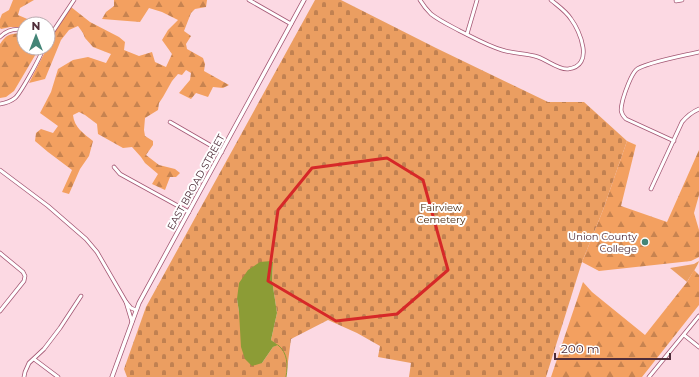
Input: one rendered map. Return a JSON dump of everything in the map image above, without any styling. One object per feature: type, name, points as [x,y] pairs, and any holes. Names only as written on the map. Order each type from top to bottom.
[{"type":"street","points":[[56,27],[74,0]]},
{"type":"street","points":[[249,0],[291,24]]},
{"type":"street","name":"EAST BROAD STREET","points":[[112,377],[136,310],[304,0]]},
{"type":"street","points":[[420,0],[430,13],[437,19],[501,50],[531,55],[562,68],[573,68],[579,64],[582,58],[584,51],[582,40],[579,32],[566,12],[551,0]]},
{"type":"street","points":[[466,34],[477,0]]},
{"type":"street","points":[[676,1],[682,0]]},
{"type":"street","points":[[0,37],[9,30],[16,29]]},
{"type":"street","points":[[674,141],[626,119],[621,113],[624,96],[632,75],[637,69],[699,52]]},
{"type":"street","points":[[0,104],[10,102],[18,96],[41,56]]},
{"type":"street","points":[[650,189],[683,122],[693,112],[699,110]]},
{"type":"street","points":[[170,122],[222,152]]},
{"type":"street","points":[[114,167],[120,174],[189,212]]},
{"type":"street","points":[[0,170],[48,206],[86,239],[100,258],[126,302],[132,322]]},
{"type":"street","points":[[0,253],[23,272],[24,276],[24,281],[0,311]]},
{"type":"street","points":[[24,377],[24,372],[29,363],[44,349],[81,296]]},
{"type":"street","points":[[126,302],[136,310]]},
{"type":"street","points":[[649,377],[699,316]]},
{"type":"street","points":[[684,335],[699,348]]},
{"type":"street","points":[[34,359],[58,377]]},
{"type":"highlighted area","points":[[387,158],[423,180],[448,270],[397,314],[336,321],[268,281],[278,210],[312,168]]},
{"type":"green space","points":[[13,0],[34,0],[20,8],[18,15],[20,16],[16,16],[16,27],[1,29],[0,19],[2,14],[9,10]]},
{"type":"green space","points":[[114,0],[207,0],[206,7],[195,9],[191,13],[184,31],[191,36],[186,44],[187,49],[203,58],[205,64],[204,71],[229,85],[223,88],[213,87],[208,97],[196,93],[191,99],[179,93],[190,80],[191,73],[186,70],[182,75],[178,74],[172,81],[159,103],[158,110],[145,118],[145,136],[153,141],[153,145],[146,155],[159,165],[175,169],[180,173],[176,177],[170,177],[165,190],[152,184],[158,174],[145,163],[132,147],[123,148],[98,134],[97,124],[85,115],[79,112],[73,115],[77,127],[93,141],[89,156],[80,169],[69,194],[62,192],[72,170],[35,141],[36,133],[41,129],[53,133],[58,126],[40,113],[51,92],[58,69],[73,60],[88,57],[106,63],[111,54],[93,47],[85,38],[78,26],[69,30],[61,40],[56,52],[56,29],[71,7],[90,22],[119,37],[125,42],[124,50],[139,56],[152,52],[155,62],[166,67],[172,54],[162,40],[168,30],[178,20],[162,12],[149,8],[140,22],[102,19],[106,12],[114,6]]},
{"type":"green space","name":"Fairview Cemetery","points":[[315,0],[341,0],[548,102],[584,102],[627,141],[603,210],[582,262],[546,377],[409,377],[411,363],[378,357],[380,346],[357,333],[328,320],[291,339],[286,377],[127,377],[124,369],[146,307]],"holes":[[[269,262],[273,262],[272,280],[277,313],[271,340],[277,345],[273,347],[262,363],[239,312],[237,299]]]},
{"type":"green space","points":[[16,34],[16,56],[35,56],[14,91],[6,97],[0,98],[0,44],[4,39]]},
{"type":"green space","points":[[43,56],[54,56],[45,79],[29,83]]},
{"type":"green space","points":[[627,141],[636,145],[621,206],[667,222],[699,150],[699,195],[694,213],[699,230],[699,257],[691,261],[599,271],[582,262],[603,210]]},
{"type":"green space","points":[[699,261],[687,282],[670,268],[694,264]]},
{"type":"green space","points":[[694,270],[699,275],[699,305],[642,377],[551,377],[583,282],[592,292],[645,335],[687,282]]},
{"type":"shaded area","points":[[260,262],[273,262],[272,280],[277,313],[271,340],[278,345],[273,347],[262,363],[252,366],[245,359],[241,347],[237,299],[239,283],[248,270]]},
{"type":"waterway","points":[[278,345],[285,355],[287,368],[286,377]]},
{"type":"place","name":"Union County College","points":[[645,242]]}]
